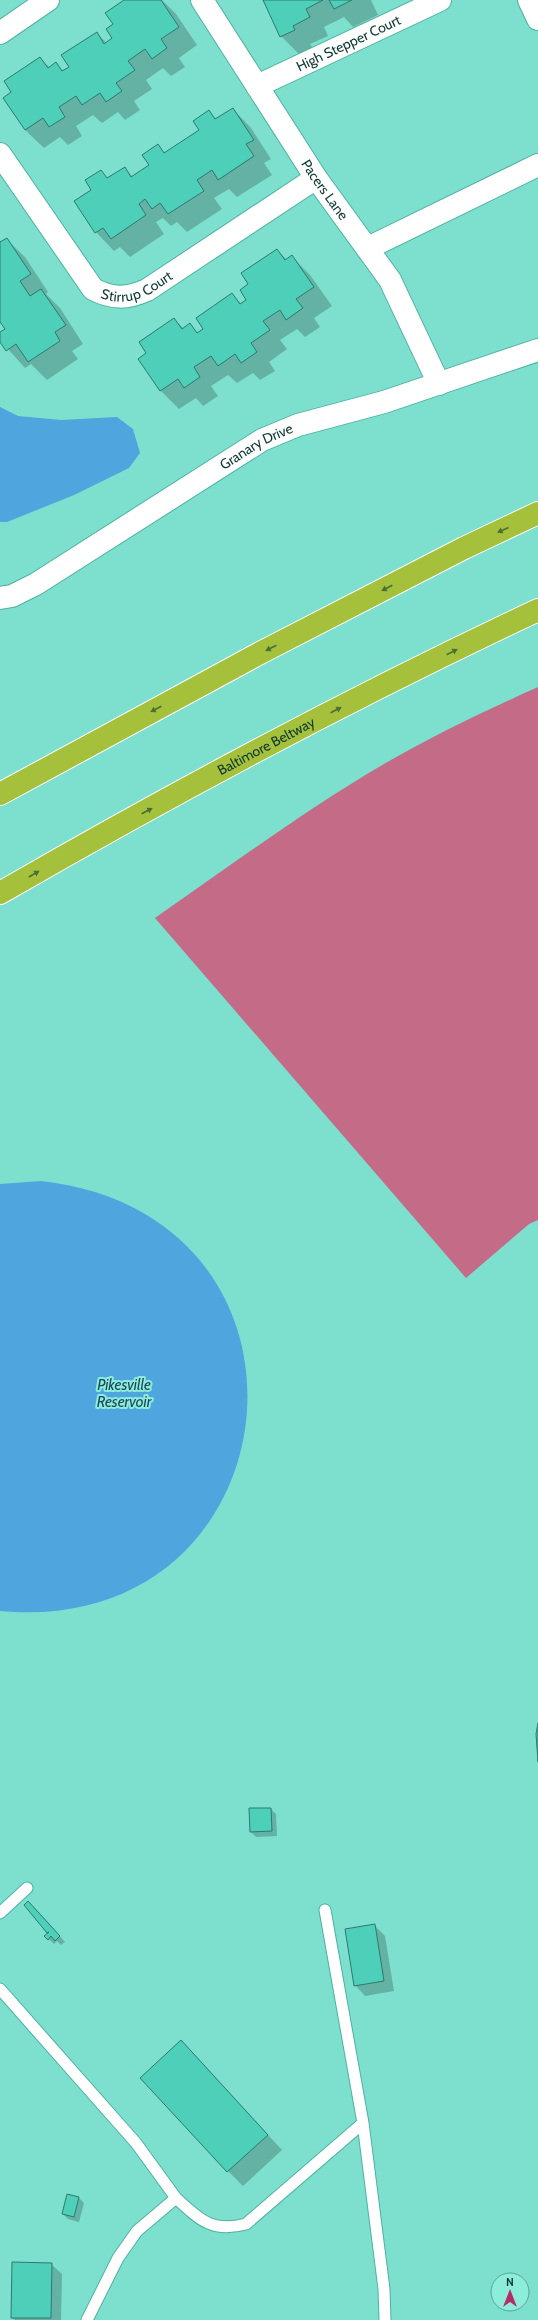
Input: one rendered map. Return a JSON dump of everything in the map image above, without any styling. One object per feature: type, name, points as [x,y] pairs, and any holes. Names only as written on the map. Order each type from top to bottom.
[{"type":"highway","points":[[0,794],[262,652],[464,548],[538,513]]},
{"type":"highway","name":"Baltimore Beltway","points":[[0,893],[86,844],[299,729],[538,610]]},
{"type":"street","points":[[0,33],[48,0]]},
{"type":"street","name":"Pacers Lane","points":[[202,0],[316,178],[390,280],[439,384]]},
{"type":"street","name":"High Stepper Court","points":[[257,86],[440,0]]},
{"type":"street","points":[[529,0],[538,19]]},
{"type":"street","name":"Stirrup Court","points":[[0,154],[93,288],[112,297],[126,297],[147,290],[316,178]]},
{"type":"street","points":[[368,248],[538,165]]},
{"type":"street","name":"Granary Drive","points":[[0,598],[12,596],[36,584],[262,440],[306,422],[384,402],[538,350]]},
{"type":"lane","points":[[0,1912],[27,1888]]},
{"type":"lane","points":[[325,1910],[363,2123],[384,2289],[385,2320]]},
{"type":"lane","points":[[0,1989],[136,2143],[176,2198],[199,2219],[214,2226],[230,2228],[246,2224],[363,2123]]},
{"type":"lane","points":[[87,2320],[118,2258],[137,2231],[176,2198]]},
{"type":"shaded area","points":[[538,687],[538,1220],[529,1224],[466,1278],[155,918],[325,800],[384,764],[479,714]]},
{"type":"water","points":[[0,407],[18,416],[61,420],[117,417],[133,429],[140,453],[129,468],[74,495],[7,522],[0,522]]},
{"type":"water","name":"Pikesville Reservoir","points":[[41,1181],[139,1210],[205,1266],[240,1339],[246,1419],[224,1496],[175,1560],[100,1602],[0,1611],[0,1184]]},
{"type":"building","points":[[124,0],[161,0],[179,27],[161,39],[167,48],[152,59],[145,49],[128,61],[135,70],[116,83],[122,91],[106,102],[100,93],[82,105],[76,96],[59,107],[65,117],[49,127],[43,118],[25,130],[3,98],[11,92],[4,81],[40,57],[48,68],[56,62],[62,71],[69,67],[61,55],[97,32],[104,44],[112,38],[106,29],[113,24],[105,13]]},
{"type":"building","points":[[263,0],[323,0],[306,9],[310,17],[293,26],[295,30],[280,37]]},
{"type":"building","points":[[329,0],[352,0],[334,9]]},
{"type":"building","points":[[233,108],[254,140],[246,144],[254,156],[218,180],[212,170],[197,180],[204,191],[168,214],[160,203],[152,209],[145,199],[139,204],[146,215],[111,239],[103,228],[95,233],[74,201],[91,190],[85,180],[101,170],[107,178],[125,167],[131,177],[149,165],[142,155],[158,144],[164,153],[199,130],[193,121],[209,110],[215,119]]},
{"type":"building","points":[[7,238],[31,274],[20,281],[30,296],[41,289],[66,325],[55,332],[60,341],[28,362],[16,344],[6,351],[0,342],[0,332],[5,329],[0,322],[0,242]]},
{"type":"building","points":[[277,249],[285,260],[292,255],[314,287],[296,299],[303,308],[286,320],[280,310],[263,321],[270,330],[251,343],[257,352],[241,363],[235,354],[218,366],[211,356],[194,367],[200,377],[184,388],[178,379],[160,391],[138,359],[146,353],[139,342],[174,318],[182,329],[190,323],[197,333],[203,329],[196,318],[232,293],[240,304],[246,300],[240,290],[248,284],[241,273]]},
{"type":"building","points":[[538,1723],[538,1762],[536,1734]]},
{"type":"building","points":[[249,1808],[271,1808],[272,1831],[250,1832]]},
{"type":"building","points":[[28,1901],[60,1936],[55,1941],[51,1936],[48,1940],[44,1936],[49,1932],[47,1933],[24,1905]]},
{"type":"building","points":[[375,1924],[384,1981],[354,1986],[345,1929]]},
{"type":"building","points":[[181,2040],[268,2135],[227,2172],[140,2078]]},
{"type":"building","points":[[67,2194],[79,2197],[74,2217],[62,2214]]},
{"type":"building","points":[[12,2262],[52,2263],[51,2318],[11,2318]]}]
